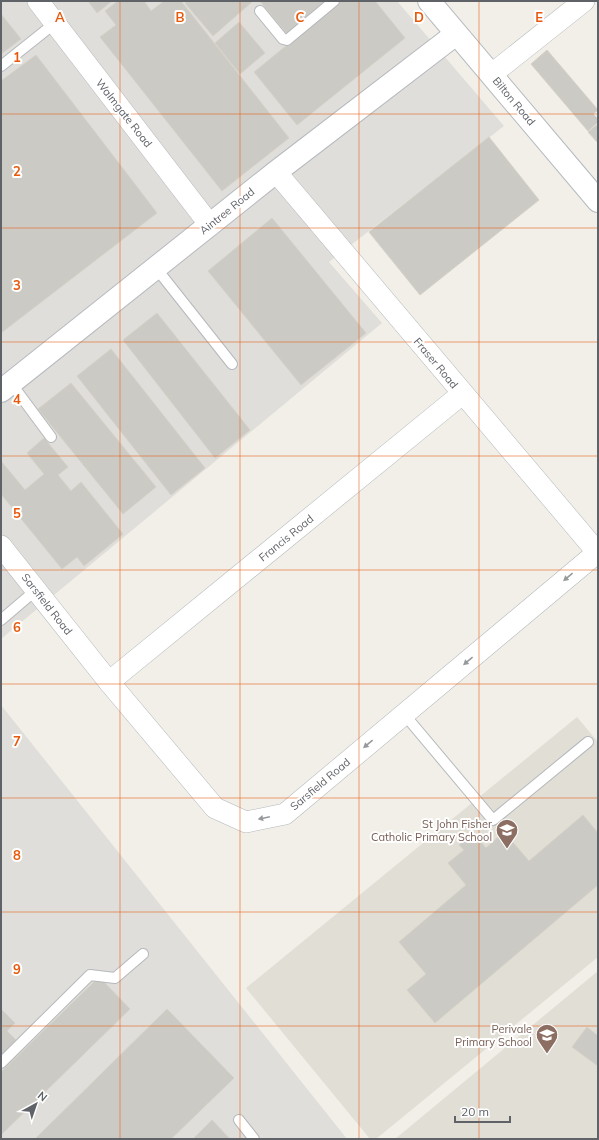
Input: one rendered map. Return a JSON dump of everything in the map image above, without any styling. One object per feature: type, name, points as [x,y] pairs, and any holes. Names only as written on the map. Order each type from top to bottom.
[{"type":"street","name":"Walmgate Road","points":[[38,1],[210,225]]},
{"type":"street","name":"Bilton Road","points":[[429,1],[598,201]]},
{"type":"street","points":[[492,74],[584,1]]},
{"type":"street","name":"Aintree Road","points":[[4,389],[276,172],[456,34]]},
{"type":"street","name":"Fraser Road","points":[[276,172],[462,394],[598,553]]},
{"type":"street","name":"Francis Road","points":[[108,682],[462,394]]},
{"type":"street","name":"Sarsfield Road","points":[[1,546],[108,682],[215,808],[246,822],[285,814],[598,553]]},
{"type":"lane","points":[[260,11],[283,39],[287,40],[334,1]]},
{"type":"lane","points":[[1,66],[55,23]]},
{"type":"lane","points":[[156,268],[232,364]]},
{"type":"lane","points":[[4,389],[51,436]]},
{"type":"lane","points":[[1,620],[36,590]]},
{"type":"lane","points":[[404,714],[493,820],[588,742]]},
{"type":"lane","points":[[1,1063],[90,975],[115,978],[143,954]]},
{"type":"lane","points":[[239,1120],[254,1139]]},
{"type":"shaded area","points":[[1,1],[397,1],[504,126],[329,262],[382,323],[1,639]]},
{"type":"shaded area","points":[[1,705],[347,1139],[1,1139]]},
{"type":"shaded area","name":"St John Fisher Catholic Primary School","points":[[577,717],[598,742],[598,957],[376,1139],[370,1139],[246,988]]},
{"type":"shaded area","name":"Perivale Primary School","points":[[598,971],[598,1139],[395,1139]]},
{"type":"building","points":[[88,1],[112,1],[97,13]]},
{"type":"building","points":[[118,1],[144,1],[151,11],[164,1],[181,1],[289,138],[222,191],[100,37],[116,25],[105,11]]},
{"type":"building","points":[[188,1],[253,1],[213,36],[185,3]]},
{"type":"building","points":[[260,1],[328,1],[287,34]]},
{"type":"building","points":[[341,1],[375,1],[405,38],[297,125],[254,72]]},
{"type":"building","points":[[1,14],[21,39],[1,54]]},
{"type":"building","points":[[239,22],[265,53],[240,74],[215,43]]},
{"type":"building","points":[[547,50],[598,110],[593,114],[598,119],[598,122],[588,131],[531,64]]},
{"type":"building","points":[[36,55],[157,213],[1,333],[1,81]]},
{"type":"building","points":[[598,124],[598,143],[588,132]]},
{"type":"building","points":[[489,137],[539,200],[420,295],[369,232]]},
{"type":"building","points":[[272,218],[366,333],[301,385],[208,271]]},
{"type":"building","points":[[157,313],[250,430],[215,458],[123,340]]},
{"type":"building","points":[[111,349],[205,468],[171,495],[77,376]]},
{"type":"building","points":[[71,383],[156,487],[123,514],[38,409]]},
{"type":"building","points":[[44,438],[68,467],[58,475],[71,491],[81,482],[123,534],[84,566],[77,557],[62,569],[1,494],[1,461],[25,490],[44,474],[27,453]]},
{"type":"building","points":[[583,815],[598,833],[598,885],[435,1023],[407,990],[426,974],[399,942],[466,885],[448,863],[464,850],[459,845],[473,833],[486,848],[504,832],[529,861]]},
{"type":"building","points":[[99,977],[130,1009],[1,1135],[1,1072]]},
{"type":"building","points":[[1,1009],[15,1023],[7,1031],[16,1040],[1,1055]]},
{"type":"building","points":[[167,1009],[234,1078],[171,1139],[35,1139]]},
{"type":"building","points":[[587,1027],[598,1036],[598,1066],[572,1047]]},
{"type":"building","points":[[212,1120],[230,1139],[193,1139]]},
{"type":"place","name":"St John Fisher Catholic Primary School","points":[[507,850]]},
{"type":"place","name":"Perivale Primary School","points":[[547,1054]]}]
